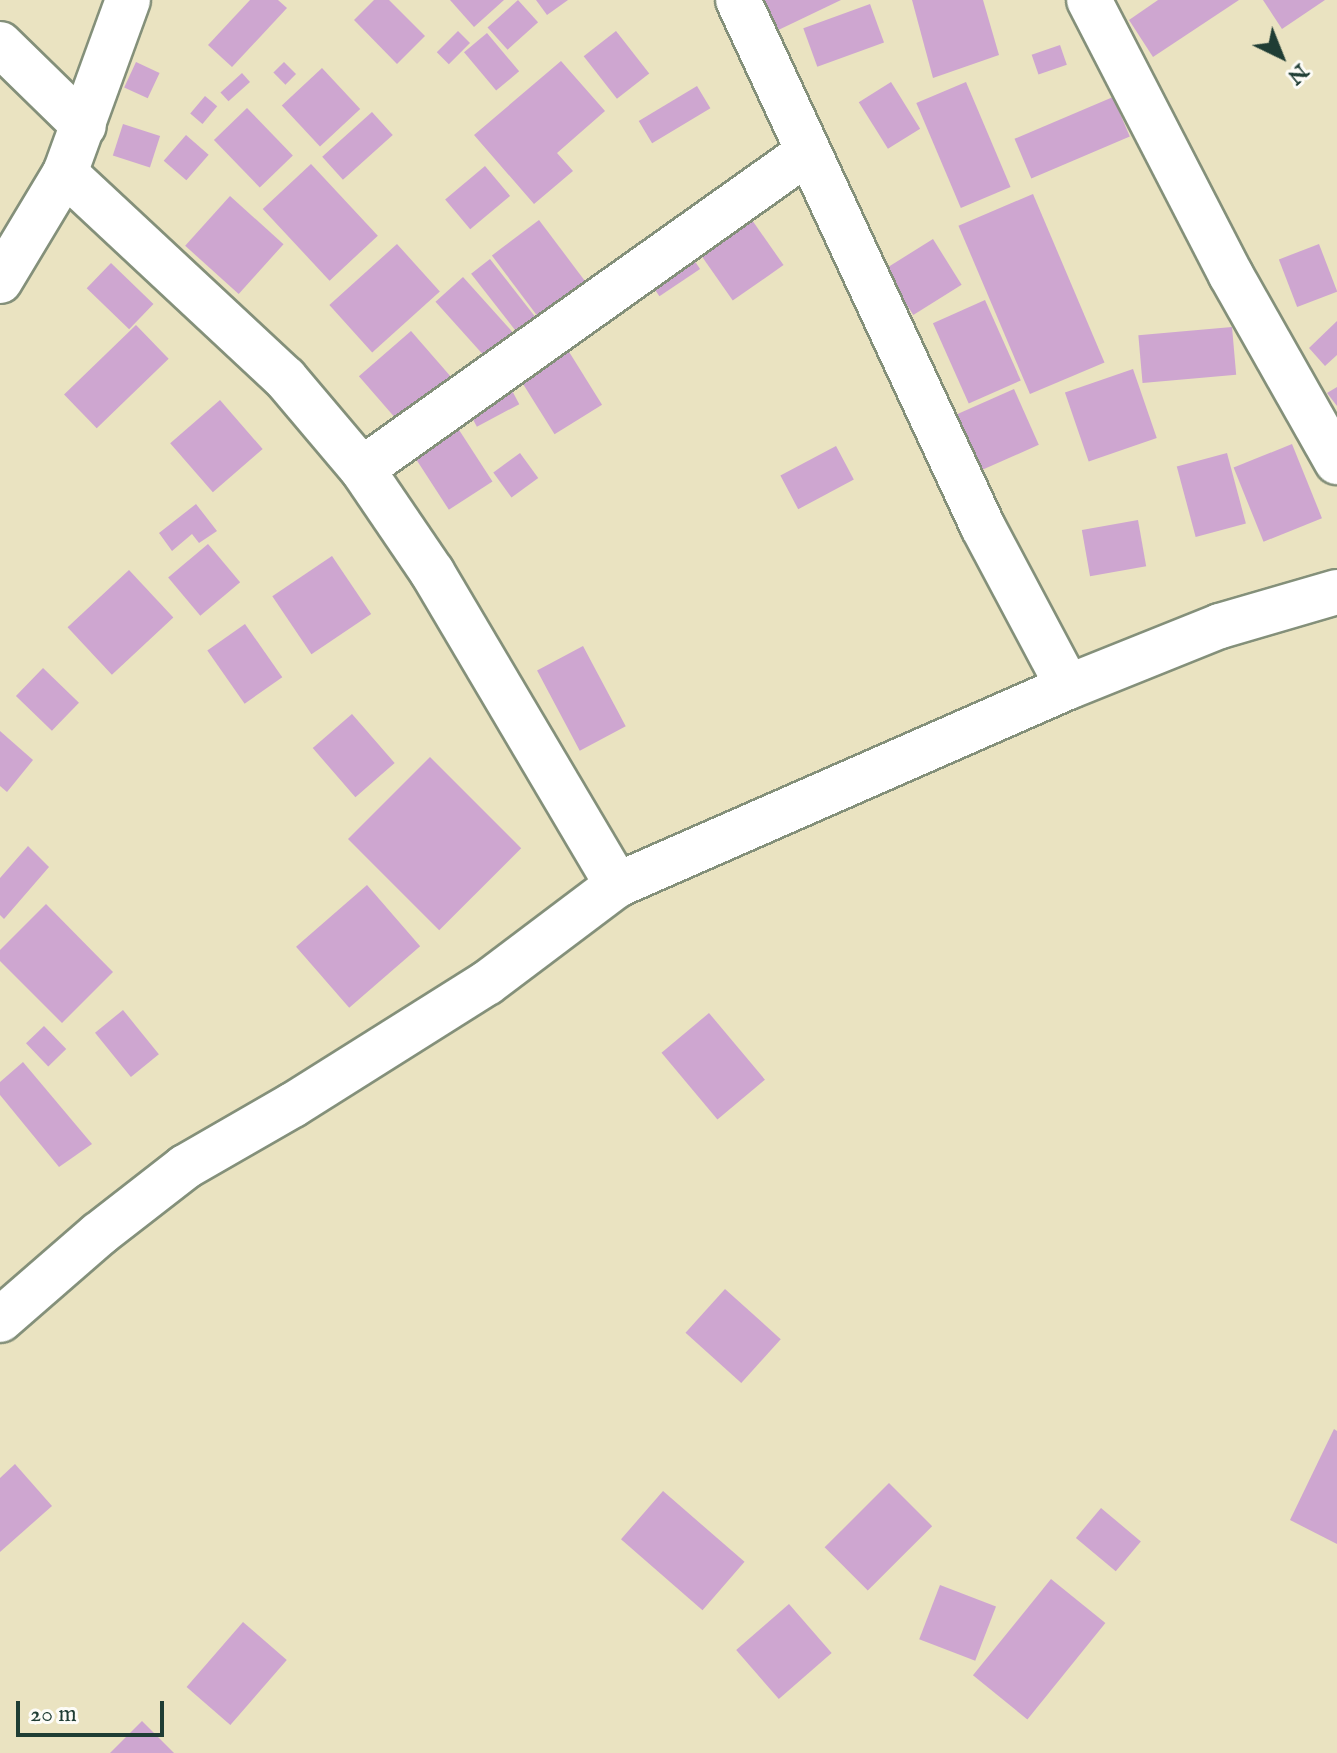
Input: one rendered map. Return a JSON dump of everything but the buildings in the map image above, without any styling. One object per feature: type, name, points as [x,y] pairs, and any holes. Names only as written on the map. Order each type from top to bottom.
[{"type":"street","points":[[0,281],[16,229],[65,173],[128,0]]},
{"type":"street","points":[[738,0],[983,527],[1068,687]]},
{"type":"street","points":[[1089,0],[1231,275],[1337,462]]},
{"type":"street","points":[[0,44],[84,126]]},
{"type":"street","points":[[362,469],[808,152]]},
{"type":"street","points":[[65,173],[285,378],[362,469],[432,572],[617,885]]},
{"type":"street","points":[[0,1320],[99,1234],[185,1167],[293,1105],[487,983],[617,885],[1068,687],[1220,626],[1337,592]]}]
